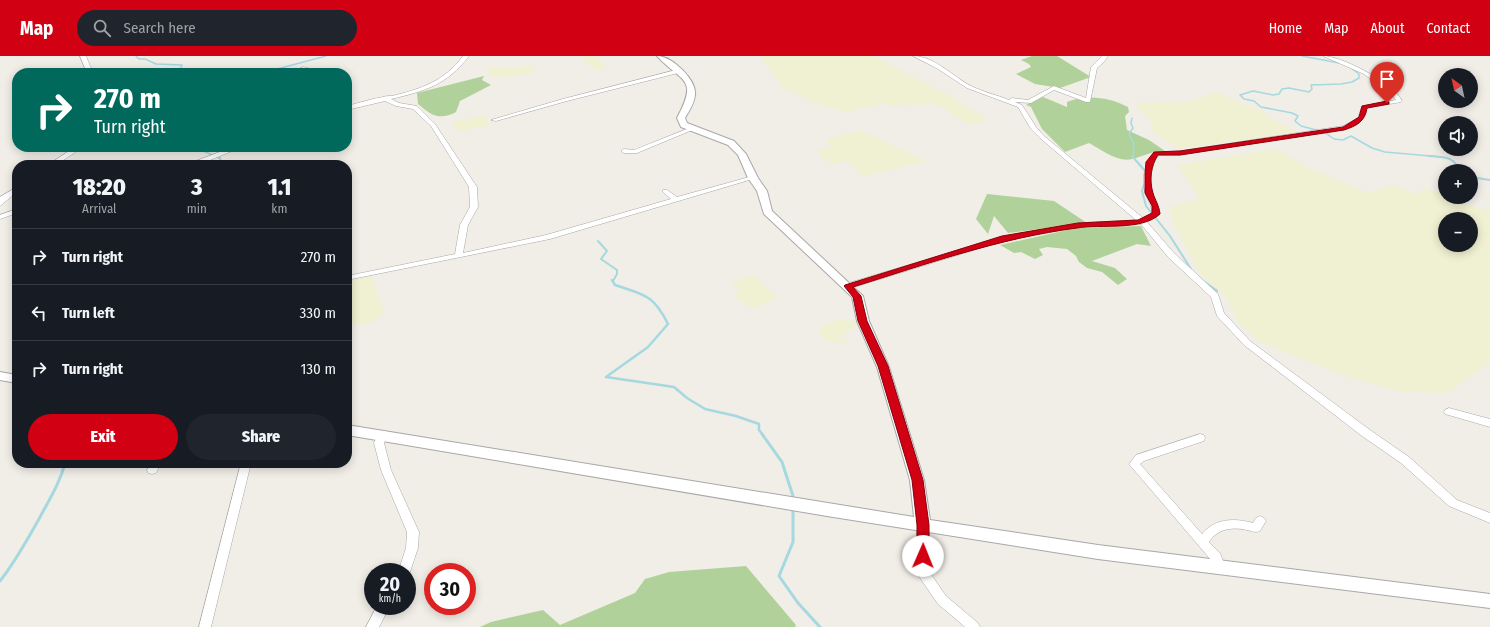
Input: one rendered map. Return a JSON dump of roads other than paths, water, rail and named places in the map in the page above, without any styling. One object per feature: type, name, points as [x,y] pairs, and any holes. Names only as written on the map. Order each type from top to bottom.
[{"type":"street","points":[[83,56],[88,68]]},
{"type":"street","points":[[352,107],[416,90],[439,82],[455,70],[466,56]]},
{"type":"street","points":[[660,56],[680,71],[690,84],[692,100],[681,118],[684,125],[730,143],[742,154],[753,178],[762,191],[767,212],[794,239],[848,286],[857,296],[863,321],[883,366],[917,480],[923,525],[922,572],[942,600],[974,627]]},
{"type":"street","points":[[916,56],[969,87],[1020,106],[1032,128],[1142,220],[1171,255],[1215,296],[1220,314],[1247,343],[1366,433],[1405,460],[1453,503],[1490,518]]},
{"type":"street","points":[[1003,99],[1029,102],[1054,88],[1088,101],[1094,67],[1102,62],[1105,56]]},
{"type":"street","points":[[848,286],[1002,239],[1078,225],[1142,220],[1156,214],[1156,206],[1149,193],[1148,174],[1149,162],[1157,153],[1180,153],[1344,128],[1356,123],[1362,117],[1364,107],[1399,101],[1397,96],[1366,73],[1326,56]]},
{"type":"street","points":[[494,120],[565,100],[680,71]]},
{"type":"street","points":[[384,98],[398,105],[415,107],[433,125],[472,187],[474,207],[464,225],[459,256]]},
{"type":"street","points":[[624,151],[635,152],[694,128]]},
{"type":"street","points":[[59,160],[72,152]]},
{"type":"street","points":[[205,160],[227,152]]},
{"type":"street","points":[[352,277],[547,237],[644,210],[675,199],[753,178]]},
{"type":"street","points":[[665,191],[675,199]]},
{"type":"street","points":[[0,204],[3,199],[12,193]]},
{"type":"street","points":[[0,217],[12,213]]},
{"type":"street","points":[[0,376],[12,378]]},
{"type":"street","points":[[1448,412],[1490,423]]},
{"type":"street","points":[[352,431],[923,525],[1098,552],[1490,601]]},
{"type":"street","points":[[383,435],[379,443],[386,470],[413,532],[412,548],[407,563]]},
{"type":"street","points":[[1200,438],[1140,458],[1134,464],[1216,557],[1219,566]]},
{"type":"street","points":[[205,627],[245,468]]},
{"type":"street","points":[[1202,542],[1207,533],[1230,523],[1242,524],[1256,528],[1260,521]]},
{"type":"street","points":[[372,627],[379,615]]},
{"type":"waterway","points":[[136,56],[139,59],[145,59],[156,64],[182,65],[180,68]]},
{"type":"waterway","points":[[281,68],[326,56]]},
{"type":"waterway","points":[[1302,56],[1339,63]]},
{"type":"waterway","points":[[1351,68],[1359,74],[1359,78],[1352,82],[1311,85],[1312,89],[1309,92],[1289,88],[1282,89],[1279,94],[1273,95],[1253,91],[1240,95],[1244,99],[1254,101],[1261,107],[1292,113],[1298,116],[1295,121],[1301,126],[1324,132],[1334,139],[1343,140],[1351,136],[1372,148],[1385,152],[1436,156]]},
{"type":"waterway","points":[[1132,118],[1131,123],[1133,128],[1129,134],[1134,144],[1133,157]]},
{"type":"waterway","points":[[206,152],[217,157]]},
{"type":"waterway","points":[[1132,156],[1146,172]]},
{"type":"waterway","points":[[1429,156],[1436,156]]},
{"type":"waterway","points":[[1436,156],[1448,158],[1456,164]]},
{"type":"waterway","points":[[1436,156],[1442,157]]},
{"type":"waterway","points":[[217,157],[220,158],[220,160]]},
{"type":"waterway","points":[[1478,178],[1490,180]]},
{"type":"waterway","points":[[1145,182],[1142,191],[1146,206],[1170,236],[1191,269]]},
{"type":"waterway","points":[[598,241],[607,251],[601,259],[617,270],[617,274],[613,281]]},
{"type":"waterway","points":[[612,280],[615,285],[647,297],[663,314],[668,324],[648,347],[606,377],[674,387],[687,398],[705,409],[736,416],[759,424],[759,430],[763,435]]},
{"type":"waterway","points":[[1203,281],[1217,291]]},
{"type":"waterway","points":[[762,434],[782,462],[793,496]]},
{"type":"waterway","points":[[0,581],[16,558],[39,519],[64,468]]},
{"type":"waterway","points":[[793,510],[793,542],[779,576],[798,603],[820,627]]}]
